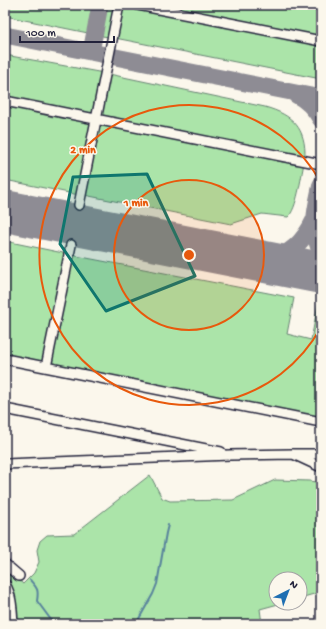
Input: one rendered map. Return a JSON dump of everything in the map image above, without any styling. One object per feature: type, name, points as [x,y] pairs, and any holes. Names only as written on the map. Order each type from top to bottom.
[{"type":"street","points":[[79,205],[119,5]]},
{"type":"street","points":[[138,5],[321,41]]},
{"type":"street","points":[[5,101],[321,164]]},
{"type":"street","points":[[46,367],[71,245]]},
{"type":"street","points":[[5,359],[321,422]]},
{"type":"street","points":[[5,409],[213,450],[230,455]]},
{"type":"street","points":[[293,454],[321,466]]},
{"type":"street","points":[[5,464],[230,455],[321,454]]},
{"type":"street","points":[[5,564],[19,576]]},
{"type":"street","points":[[5,584],[9,591],[12,609],[12,624]]},
{"type":"highlighted area","points":[[147,174],[195,276],[106,311],[60,244],[73,177]]},
{"type":"green space","points":[[5,5],[94,5],[88,33],[5,16]]},
{"type":"green space","points":[[107,5],[113,5],[114,8],[109,37],[102,36]]},
{"type":"green space","points":[[164,5],[321,5],[321,36]]},
{"type":"green space","points":[[127,6],[321,44],[321,79],[115,38],[122,9]]},
{"type":"green space","points":[[5,55],[104,73],[94,112],[88,115],[5,98]]},
{"type":"green space","points":[[109,74],[275,110],[296,124],[303,138],[305,158],[106,118],[102,114],[101,110]]},
{"type":"green space","points":[[5,103],[23,107],[28,111],[53,117],[59,114],[90,122],[92,126],[79,195],[5,180]]},
{"type":"green space","points":[[102,124],[268,156],[273,160],[297,165],[304,163],[294,207],[288,217],[262,214],[231,224],[84,195],[99,127]]},
{"type":"green space","points":[[5,241],[68,254],[44,361],[40,363],[5,357]]},
{"type":"green space","points":[[71,255],[294,298],[287,334],[311,340],[318,304],[321,304],[321,419],[55,365],[52,362],[51,357]]},
{"type":"green space","points":[[150,475],[162,498],[170,501],[233,500],[275,480],[310,481],[321,483],[321,592],[308,596],[308,571],[268,571],[268,607],[260,609],[262,624],[5,624],[5,568],[23,584],[34,573],[39,562],[37,550],[40,541],[47,535],[74,534]]},
{"type":"waterway","points":[[136,624],[157,584],[168,525]]},
{"type":"waterway","points":[[30,580],[37,589],[37,601],[54,624]]},
{"type":"taxiway","points":[[91,52],[100,5]]},
{"type":"taxiway","points":[[5,35],[321,98]]},
{"type":"taxiway","points":[[296,95],[311,106],[321,120]]},
{"type":"taxiway","points":[[321,184],[314,227],[317,243],[321,252]]},
{"type":"taxiway","points":[[243,258],[268,259],[284,254],[302,240],[314,220]]},
{"type":"runway","points":[[5,211],[321,273]]}]
